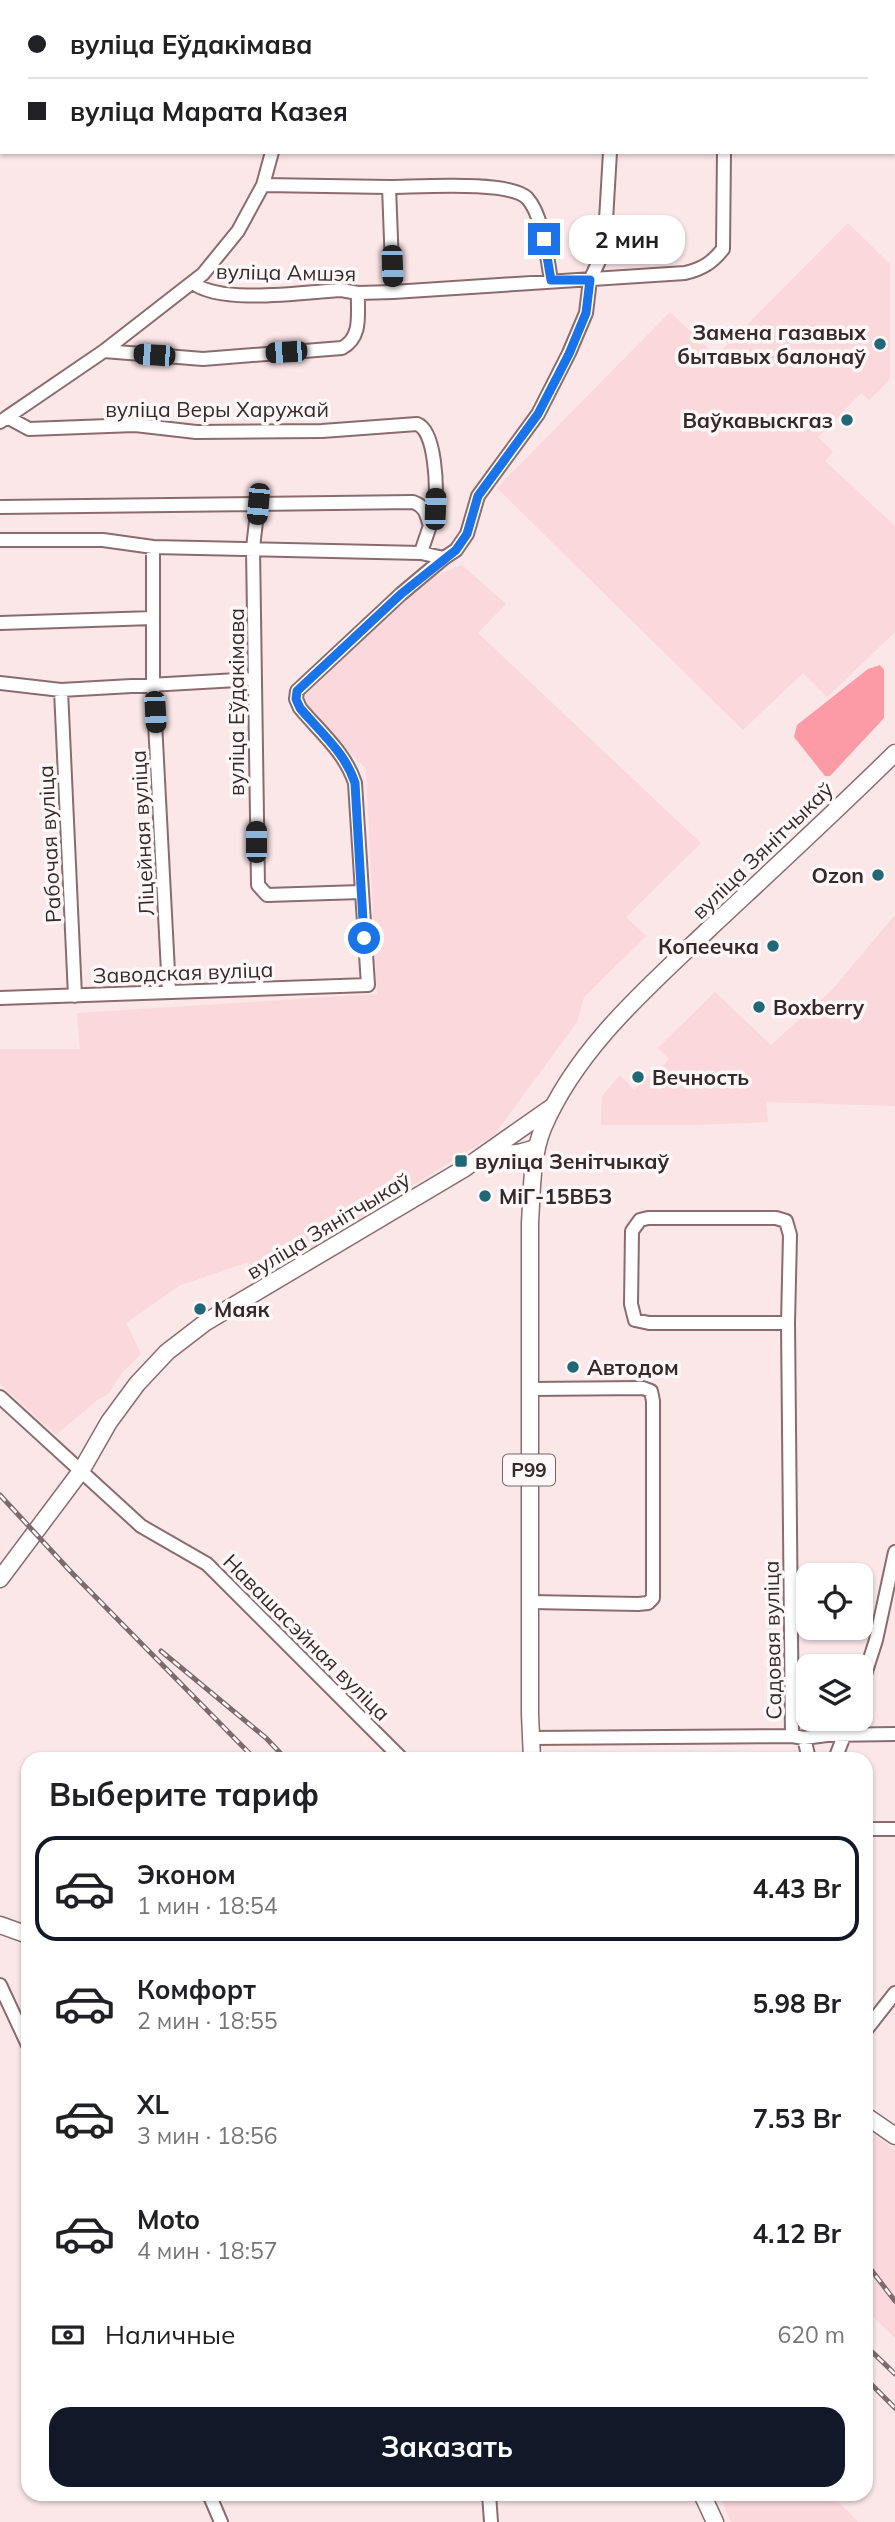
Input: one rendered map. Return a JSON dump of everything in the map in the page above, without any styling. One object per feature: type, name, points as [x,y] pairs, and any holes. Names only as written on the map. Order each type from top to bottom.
[{"type":"main road","name":"вуліца Зянітчыкаў","points":[[532,1180],[537,1147],[554,1105],[577,1067],[611,1027],[686,951],[895,753]]},
{"type":"main road","name":"вуліца Зянітчыкаў","points":[[0,1579],[81,1471],[109,1422],[130,1394],[179,1341],[206,1322],[481,1158],[554,1105]]},
{"type":"main road","points":[[512,1155],[537,1147],[526,1136],[515,1134]]},
{"type":"main road","points":[[481,1158],[502,1153],[512,1155],[523,1163],[532,1180]]},
{"type":"main road","name":"Р99","points":[[532,1180],[532,1752]]},
{"type":"main road","points":[[0,1925],[21,1932]]},
{"type":"main road","points":[[873,2121],[895,2136]]},
{"type":"main road","points":[[705,2501],[715,2522]]},
{"type":"street","points":[[4,420],[104,351],[193,283],[238,231],[264,185],[272,154]]},
{"type":"street","points":[[361,891],[355,783],[349,766],[300,708],[296,699],[297,691],[391,603],[456,550],[467,534],[478,496],[538,414],[569,354],[586,313],[590,280],[600,259],[605,237],[610,154]]},
{"type":"street","name":"вуліца Амшэя","points":[[193,283],[202,290],[232,296],[341,290],[358,293],[393,292],[685,273],[701,269],[715,260],[723,249],[724,154]]},
{"type":"street","points":[[264,185],[495,187],[515,191],[527,198],[535,212],[544,239],[551,280]]},
{"type":"street","points":[[389,187],[393,292]]},
{"type":"street","points":[[104,351],[203,359],[342,348],[351,343],[357,331],[358,293]]},
{"type":"street","name":"вуліца Веры Харужай","points":[[4,420],[29,429],[135,425],[196,432],[322,431],[417,424],[426,430],[434,460],[435,509],[429,524]]},
{"type":"street","points":[[0,507],[413,502],[420,504],[426,511],[429,524],[422,553]]},
{"type":"street","name":"вуліца Еўдакімава","points":[[258,504],[254,548],[258,885],[267,895],[361,891]]},
{"type":"street","points":[[0,540],[103,541],[153,547],[422,553],[444,558]]},
{"type":"street","name":"Ліцейная вуліца","points":[[153,547],[153,684],[169,991]]},
{"type":"street","points":[[0,623],[153,618]]},
{"type":"street","points":[[0,683],[61,690],[255,679]]},
{"type":"street","name":"Рабочая вуліца","points":[[61,690],[75,996]]},
{"type":"street","name":"Заводская вуліца","points":[[0,998],[368,985],[361,891]]},
{"type":"street","name":"Садовая вуліца","points":[[530,1738],[798,1737],[788,1323],[790,1235],[786,1221],[776,1218],[648,1218],[640,1220],[632,1231],[631,1304],[635,1320],[649,1323],[788,1323]]},
{"type":"street","points":[[530,1389],[643,1388],[651,1391],[653,1414],[653,1598],[648,1603],[638,1604],[531,1602]]},
{"type":"street","name":"Навашасэйная вуліца","points":[[0,1397],[141,1526],[207,1564],[395,1752]]},
{"type":"street","points":[[872,1654],[895,1556]]},
{"type":"street","points":[[838,1752],[846,1731]]},
{"type":"street","points":[[806,1752],[798,1737],[895,1734]]},
{"type":"street","points":[[873,1829],[895,1829]]},
{"type":"street","points":[[0,1986],[21,2030]]},
{"type":"street","points":[[873,2021],[895,1993]]},
{"type":"street","points":[[212,2501],[221,2522]]},
{"type":"street","points":[[490,2501],[491,2522]]},
{"type":"shaded area","points":[[848,223],[890,264],[890,379],[869,400],[861,393],[818,437],[833,452],[825,461],[895,526],[895,632],[827,697],[803,673],[743,730],[497,488],[670,312],[716,356]]},
{"type":"shaded area","points":[[462,565],[506,604],[478,633],[701,843],[626,917],[646,936],[584,997],[577,1022],[495,1134],[260,1281],[248,1262],[179,1286],[126,1323],[141,1354],[122,1373],[108,1394],[56,1435],[0,1384],[0,1049],[80,1049],[77,1013],[377,994],[366,769],[300,701],[423,581]]},
{"type":"shaded area","points":[[880,665],[884,670],[884,718],[830,776],[825,776],[794,737],[797,725],[868,669]]},
{"type":"shaded area","points":[[895,915],[895,1106],[766,1102],[768,1122],[601,1125],[602,1096],[620,1075],[634,1090],[662,1067],[669,1059],[658,1048],[715,992],[771,1045],[831,991]]},
{"type":"shaded area","points":[[873,2134],[895,2150],[895,2338],[873,2317]]},
{"type":"shaded area","points":[[722,2501],[838,2501],[858,2522],[731,2522]]},
{"type":"railway","points":[[0,1495],[72,1573],[248,1752]]},
{"type":"railway","points":[[161,1651],[279,1752]]},
{"type":"railway","points":[[873,2272],[895,2301]]},
{"type":"railway","points":[[873,2353],[895,2374]]},
{"type":"railway","points":[[873,2386],[895,2408]]},
{"type":"place","name":"Замена газавых бытавых балонаў","points":[[880,344]]},
{"type":"place","name":"Ваўкавыскгаз","points":[[847,420]]},
{"type":"place","name":"Ozon","points":[[878,875]]},
{"type":"place","name":"Копеечка","points":[[773,946]]},
{"type":"place","name":"Boxberry","points":[[759,1007]]},
{"type":"place","name":"Вечность","points":[[638,1077]]},
{"type":"place","name":"вуліца Зенітчыкаў","points":[[461,1161]]},
{"type":"place","name":"МіГ-15ВБЗ","points":[[485,1196]]},
{"type":"place","name":"Маяк","points":[[200,1309]]},
{"type":"place","name":"Автодом","points":[[573,1367]]},
{"type":"route","points":[[364,938],[355,783],[342,755],[300,708],[296,699],[297,691],[401,594],[456,550],[467,534],[478,496],[538,414],[569,354],[586,313],[590,280],[551,280],[544,239]]}]
